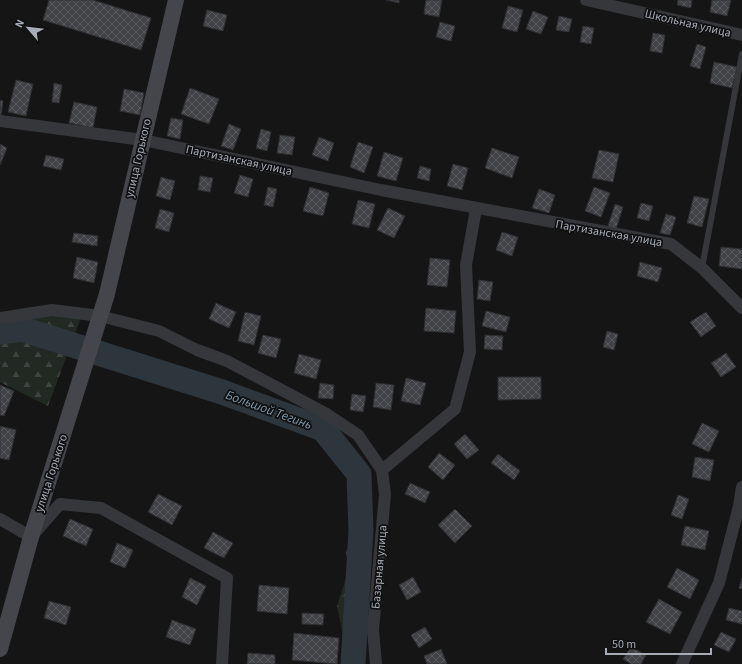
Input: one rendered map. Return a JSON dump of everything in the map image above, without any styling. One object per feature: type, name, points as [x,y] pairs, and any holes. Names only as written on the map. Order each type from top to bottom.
[{"type":"street","name":"улица Горького","points":[[0,649],[31,537],[107,294],[176,0]]},
{"type":"street","name":"Школьная улица","points":[[586,0],[742,35]]},
{"type":"street","name":"Партизанская улица","points":[[0,121],[142,140],[476,209],[671,244],[702,268],[742,308]]},
{"type":"street","points":[[0,318],[52,310],[159,331],[197,350],[227,361],[325,413],[358,435],[382,470],[455,409],[470,352],[466,265],[476,209]]},
{"type":"street","name":"Базарная улица","points":[[376,664],[374,630],[385,494],[382,470]]},
{"type":"street","points":[[682,664],[719,583],[739,506],[742,487]]},
{"type":"street","name":"улица Горького","points":[[31,537],[60,504],[101,508],[227,578],[222,664]]},
{"type":"street","points":[[0,519],[31,537]]},
{"type":"lane","points":[[702,268],[742,54]]},
{"type":"green space","points":[[82,315],[48,406],[0,382],[0,318]]},
{"type":"green space","points":[[372,503],[372,541],[365,613],[366,643],[362,664],[343,664],[344,640],[337,606],[349,569],[346,552],[354,534],[355,514]]},
{"type":"building","points":[[49,0],[93,0],[151,18],[141,50],[43,20]]},
{"type":"building","points":[[386,0],[399,0],[399,3]]},
{"type":"building","points":[[426,0],[442,0],[439,17],[424,14]]},
{"type":"building","points":[[678,0],[692,0],[691,8],[677,5]]},
{"type":"building","points":[[712,0],[731,0],[727,16],[710,12]]},
{"type":"building","points":[[508,6],[523,10],[517,32],[502,28]]},
{"type":"building","points":[[207,10],[227,15],[223,31],[203,26]]},
{"type":"building","points":[[533,11],[548,17],[541,34],[526,29]]},
{"type":"building","points":[[559,16],[572,19],[569,32],[556,30]]},
{"type":"building","points":[[440,22],[455,26],[451,41],[436,37]]},
{"type":"building","points":[[583,26],[594,28],[591,44],[580,42]]},
{"type":"building","points":[[653,33],[665,35],[662,53],[650,51]]},
{"type":"building","points":[[697,44],[706,47],[700,69],[690,66]]},
{"type":"building","points":[[714,62],[737,67],[732,88],[710,83]]},
{"type":"building","points":[[16,80],[33,84],[26,116],[8,112]]},
{"type":"building","points":[[54,83],[62,85],[59,103],[52,102]]},
{"type":"building","points":[[190,88],[219,99],[209,124],[181,114]]},
{"type":"building","points":[[124,89],[144,93],[140,115],[120,111]]},
{"type":"building","points":[[0,100],[3,101],[1,116],[0,116]]},
{"type":"building","points":[[74,102],[97,107],[93,128],[69,123]]},
{"type":"building","points":[[171,118],[183,120],[180,139],[167,136]]},
{"type":"building","points":[[229,124],[241,129],[233,150],[221,146]]},
{"type":"building","points":[[261,129],[271,132],[267,151],[256,148]]},
{"type":"building","points":[[280,135],[295,137],[292,155],[277,153]]},
{"type":"building","points":[[319,137],[334,143],[328,161],[312,155]]},
{"type":"building","points":[[358,142],[373,147],[364,173],[350,167]]},
{"type":"building","points":[[0,144],[7,148],[0,165]]},
{"type":"building","points":[[492,148],[519,157],[512,178],[485,168]]},
{"type":"building","points":[[599,150],[619,154],[613,182],[592,178]]},
{"type":"building","points":[[384,152],[403,158],[396,181],[377,176]]},
{"type":"building","points":[[46,155],[64,159],[61,170],[43,166]]},
{"type":"building","points":[[453,164],[468,168],[462,190],[447,186]]},
{"type":"building","points":[[420,166],[431,169],[429,181],[417,178]]},
{"type":"building","points":[[240,175],[253,179],[248,197],[234,193]]},
{"type":"building","points":[[200,176],[213,178],[210,192],[198,190]]},
{"type":"building","points":[[161,177],[175,181],[170,200],[156,196]]},
{"type":"building","points":[[268,187],[277,189],[273,207],[264,205]]},
{"type":"building","points":[[310,187],[329,193],[323,216],[303,211]]},
{"type":"building","points":[[594,187],[610,193],[601,217],[585,211]]},
{"type":"building","points":[[539,189],[555,195],[549,213],[532,208]]},
{"type":"building","points":[[694,196],[709,199],[702,227],[687,223]]},
{"type":"building","points":[[358,200],[375,204],[369,228],[352,224]]},
{"type":"building","points":[[641,203],[653,206],[649,221],[637,218]]},
{"type":"building","points":[[615,204],[623,207],[616,229],[608,226]]},
{"type":"building","points":[[388,208],[405,216],[394,238],[377,230]]},
{"type":"building","points":[[160,209],[174,213],[169,232],[155,228]]},
{"type":"building","points":[[666,214],[676,217],[670,235],[660,233]]},
{"type":"building","points":[[502,232],[518,237],[512,256],[496,250]]},
{"type":"building","points":[[74,233],[98,236],[97,246],[72,242]]},
{"type":"building","points":[[721,247],[742,249],[742,269],[719,266]]},
{"type":"building","points":[[77,257],[98,262],[94,283],[73,278]]},
{"type":"building","points":[[430,258],[450,260],[447,287],[427,285]]},
{"type":"building","points":[[640,262],[662,268],[658,282],[637,276]]},
{"type":"building","points":[[479,280],[493,282],[490,301],[477,299]]},
{"type":"building","points":[[216,303],[236,312],[229,328],[209,319]]},
{"type":"building","points":[[426,308],[456,311],[454,333],[424,331]]},
{"type":"building","points":[[486,311],[510,317],[506,332],[482,326]]},
{"type":"building","points":[[245,312],[261,316],[254,345],[238,341]]},
{"type":"building","points":[[706,312],[716,326],[701,337],[690,322]]},
{"type":"building","points":[[607,331],[618,334],[614,350],[603,347]]},
{"type":"building","points":[[263,335],[281,339],[276,358],[258,353]]},
{"type":"building","points":[[485,335],[503,336],[502,350],[484,349]]},
{"type":"building","points":[[726,353],[736,367],[721,377],[711,363]]},
{"type":"building","points":[[299,354],[321,360],[316,379],[294,373]]},
{"type":"building","points":[[498,377],[541,377],[541,399],[498,400]]},
{"type":"building","points":[[406,378],[426,383],[420,405],[401,401]]},
{"type":"building","points":[[320,383],[334,385],[333,399],[318,398]]},
{"type":"building","points":[[376,383],[394,385],[391,410],[373,407]]},
{"type":"building","points":[[0,385],[14,391],[4,416],[0,415]]},
{"type":"building","points":[[352,394],[366,396],[363,412],[350,410]]},
{"type":"building","points":[[702,423],[719,431],[709,452],[692,444]]},
{"type":"building","points":[[0,426],[16,430],[9,460],[0,458]]},
{"type":"building","points":[[465,434],[479,450],[467,459],[454,444]]},
{"type":"building","points":[[439,453],[455,465],[443,480],[428,467]]},
{"type":"building","points":[[498,454],[520,471],[514,480],[491,463]]},
{"type":"building","points":[[695,457],[714,460],[710,481],[692,477]]},
{"type":"building","points":[[410,483],[430,492],[425,503],[405,494]]},
{"type":"building","points":[[158,494],[182,506],[172,525],[148,512]]},
{"type":"building","points":[[678,495],[689,499],[682,519],[671,515]]},
{"type":"building","points":[[455,509],[472,526],[455,543],[438,525]]},
{"type":"building","points":[[70,519],[93,529],[86,546],[63,536]]},
{"type":"building","points":[[685,526],[709,531],[705,550],[681,545]]},
{"type":"building","points":[[213,532],[233,543],[224,558],[204,548]]},
{"type":"building","points":[[117,543],[133,550],[125,568],[110,562]]},
{"type":"building","points":[[677,568],[699,580],[690,599],[667,587]]},
{"type":"building","points":[[413,577],[421,592],[407,600],[399,585]]},
{"type":"building","points":[[190,578],[206,586],[197,605],[182,597]]},
{"type":"building","points":[[742,578],[742,589],[739,588]]},
{"type":"building","points":[[259,585],[289,588],[287,614],[257,611]]},
{"type":"building","points":[[659,599],[682,612],[670,634],[646,622]]},
{"type":"building","points":[[49,601],[71,607],[66,625],[44,618]]},
{"type":"building","points":[[729,608],[742,611],[742,624],[726,620]]},
{"type":"building","points":[[302,613],[324,614],[323,625],[302,624]]},
{"type":"building","points":[[172,620],[196,629],[190,645],[166,637]]},
{"type":"building","points":[[425,627],[432,639],[419,648],[411,635]]},
{"type":"building","points":[[721,632],[736,639],[729,652],[714,645]]},
{"type":"building","points":[[294,633],[339,638],[337,664],[292,660]]},
{"type":"building","points":[[631,647],[646,655],[641,664],[631,664],[623,659]]},
{"type":"building","points":[[441,649],[447,664],[427,664],[424,656]]},
{"type":"building","points":[[248,653],[275,655],[275,664],[247,664]]},
{"type":"waterway","name":"Большой Тегинь","points":[[0,332],[22,329],[222,392],[323,429],[359,474],[361,531],[353,664]]}]
